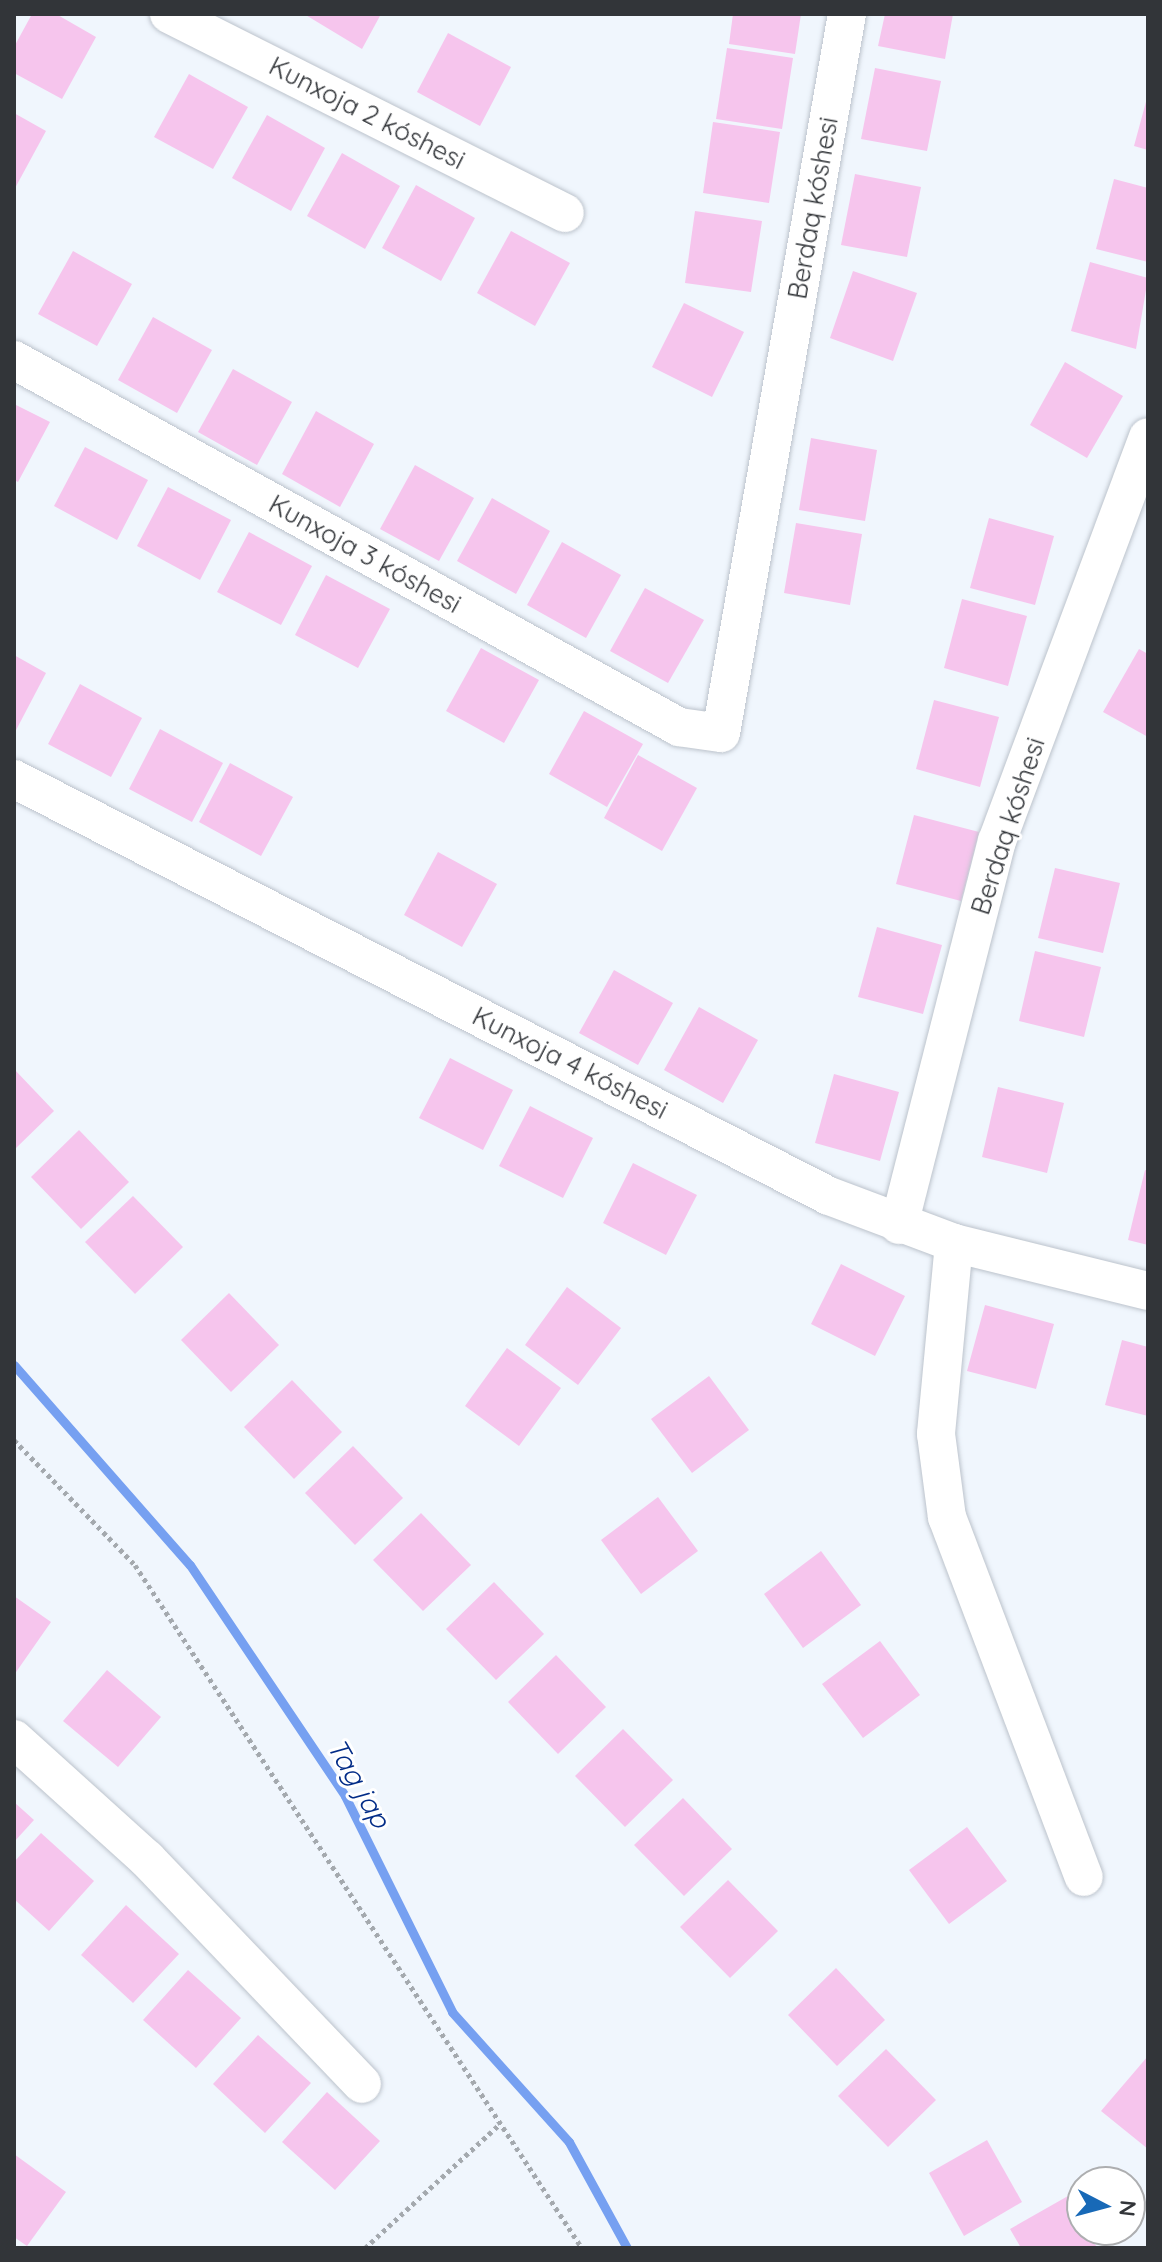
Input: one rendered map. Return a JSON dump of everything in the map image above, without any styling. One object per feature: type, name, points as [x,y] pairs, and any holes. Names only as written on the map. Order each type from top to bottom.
[{"type":"street","name":"Kunxoja 2 kóshesi","points":[[169,14],[565,213]]},
{"type":"street","name":"Berdaq kóshesi","points":[[721,733],[847,14]]},
{"type":"street","name":"Kunxoja 3 kóshesi","points":[[14,360],[679,727],[721,733]]},
{"type":"street","name":"Berdaq kóshesi","points":[[899,1225],[997,841],[1148,437]]},
{"type":"street","name":"Kunxoja 4 kóshesi","points":[[14,779],[829,1196],[899,1225],[954,1243],[1148,1291]]},
{"type":"street","points":[[954,1243],[936,1434],[947,1517],[1084,1877]]},
{"type":"street","points":[[14,1739],[147,1859],[362,2084]]},
{"type":"path","points":[[14,1440],[135,1565],[582,2248]]},
{"type":"path","points":[[365,2248],[500,2124]]},
{"type":"building","points":[[32,14],[56,14],[96,37],[62,99],[14,73],[14,47]]},
{"type":"building","points":[[304,14],[381,14],[362,49]]},
{"type":"building","points":[[733,14],[801,14],[795,54],[729,44]]},
{"type":"building","points":[[885,14],[953,14],[945,59],[878,46]]},
{"type":"building","points":[[448,33],[511,67],[480,126],[417,92]]},
{"type":"building","points":[[727,48],[793,58],[782,129],[716,119]]},
{"type":"building","points":[[875,68],[941,81],[927,151],[861,139]]},
{"type":"building","points":[[189,74],[248,107],[213,169],[154,137]]},
{"type":"building","points":[[1148,98],[1148,150],[1134,146]]},
{"type":"building","points":[[14,113],[46,131],[14,190]]},
{"type":"building","points":[[267,115],[325,148],[291,211],[232,178]]},
{"type":"building","points":[[713,122],[780,132],[769,203],[703,193]]},
{"type":"building","points":[[342,153],[400,186],[365,249],[307,216]]},
{"type":"building","points":[[855,174],[921,187],[907,257],[841,245]]},
{"type":"building","points":[[1114,179],[1148,188],[1148,262],[1096,249]]},
{"type":"building","points":[[416,185],[475,218],[441,281],[382,248]]},
{"type":"building","points":[[695,211],[762,221],[751,292],[685,283]]},
{"type":"building","points":[[511,231],[570,263],[535,326],[477,293]]},
{"type":"building","points":[[73,251],[132,284],[97,346],[38,314]]},
{"type":"building","points":[[1090,262],[1148,278],[1136,349],[1071,331]]},
{"type":"building","points":[[853,271],[917,293],[893,361],[830,338]]},
{"type":"building","points":[[684,303],[744,332],[712,397],[652,367]]},
{"type":"building","points":[[153,317],[212,350],[177,413],[118,380]]},
{"type":"building","points":[[1065,362],[1123,396],[1087,458],[1030,425]]},
{"type":"building","points":[[233,369],[292,402],[257,465],[198,432]]},
{"type":"building","points":[[14,404],[50,422],[18,482],[14,480]]},
{"type":"building","points":[[316,411],[374,444],[340,507],[282,474]]},
{"type":"building","points":[[811,438],[877,450],[865,521],[799,510]]},
{"type":"building","points":[[85,447],[148,480],[117,540],[54,506]]},
{"type":"building","points":[[415,465],[474,498],[439,561],[380,529]]},
{"type":"building","points":[[168,487],[231,520],[200,580],[137,546]]},
{"type":"building","points":[[492,498],[550,531],[516,594],[457,561]]},
{"type":"building","points":[[989,518],[1054,536],[1035,605],[970,588]]},
{"type":"building","points":[[796,523],[862,534],[850,605],[784,593]]},
{"type":"building","points":[[249,532],[312,566],[281,625],[217,592]]},
{"type":"building","points":[[562,542],[621,575],[586,638],[527,605]]},
{"type":"building","points":[[326,575],[390,609],[358,668],[295,635]]},
{"type":"building","points":[[645,588],[704,620],[668,683],[610,651]]},
{"type":"building","points":[[962,599],[1027,616],[1008,686],[944,668]]},
{"type":"building","points":[[481,648],[539,680],[504,743],[446,711]]},
{"type":"building","points":[[1139,649],[1148,654],[1148,737],[1103,712]]},
{"type":"building","points":[[14,655],[46,673],[14,734]]},
{"type":"building","points":[[80,684],[142,718],[111,777],[48,744]]},
{"type":"building","points":[[934,700],[999,717],[980,787],[916,769]]},
{"type":"building","points":[[584,711],[643,744],[607,807],[549,774]]},
{"type":"building","points":[[160,729],[223,763],[192,822],[129,789]]},
{"type":"building","points":[[638,755],[697,788],[662,851],[604,818]]},
{"type":"building","points":[[230,763],[293,797],[261,856],[199,822]]},
{"type":"building","points":[[914,815],[979,832],[961,901],[896,884]]},
{"type":"building","points":[[438,852],[497,884],[462,947],[404,915]]},
{"type":"building","points":[[1055,868],[1120,883],[1103,953],[1038,938]]},
{"type":"building","points":[[877,927],[942,945],[923,1014],[858,997]]},
{"type":"building","points":[[1035,951],[1101,967],[1084,1037],[1019,1021]]},
{"type":"building","points":[[614,970],[673,1003],[638,1065],[579,1033]]},
{"type":"building","points":[[699,1007],[758,1040],[723,1103],[664,1070]]},
{"type":"building","points":[[450,1058],[513,1090],[483,1150],[419,1118]]},
{"type":"building","points":[[14,1069],[54,1111],[14,1150]]},
{"type":"building","points":[[834,1074],[899,1092],[880,1161],[815,1143]]},
{"type":"building","points":[[998,1087],[1064,1103],[1047,1173],[982,1157]]},
{"type":"building","points":[[530,1106],[593,1138],[563,1198],[499,1166]]},
{"type":"building","points":[[79,1130],[129,1182],[81,1229],[31,1177]]},
{"type":"building","points":[[633,1163],[697,1195],[666,1255],[603,1223]]},
{"type":"building","points":[[1145,1170],[1148,1171],[1148,1245],[1128,1240]]},
{"type":"building","points":[[133,1196],[183,1247],[135,1294],[85,1242]]},
{"type":"building","points":[[841,1264],[905,1296],[875,1356],[811,1324]]},
{"type":"building","points":[[567,1287],[621,1328],[578,1385],[525,1345]]},
{"type":"building","points":[[229,1293],[279,1345],[231,1392],[181,1340]]},
{"type":"building","points":[[985,1305],[1054,1324],[1036,1389],[967,1371]]},
{"type":"building","points":[[1122,1340],[1148,1347],[1148,1416],[1105,1405]]},
{"type":"building","points":[[507,1348],[561,1388],[519,1446],[465,1406]]},
{"type":"building","points":[[709,1376],[749,1430],[692,1473],[651,1419]]},
{"type":"building","points":[[292,1380],[342,1432],[294,1479],[244,1427]]},
{"type":"building","points":[[353,1446],[403,1498],[355,1545],[305,1493]]},
{"type":"building","points":[[658,1497],[698,1551],[641,1594],[601,1540]]},
{"type":"building","points":[[421,1513],[471,1565],[423,1611],[373,1560]]},
{"type":"building","points":[[821,1551],[861,1605],[803,1648],[764,1594]]},
{"type":"building","points":[[494,1582],[544,1634],[496,1680],[446,1629]]},
{"type":"building","points":[[14,1596],[51,1622],[14,1675]]},
{"type":"building","points":[[880,1641],[920,1695],[863,1738],[822,1684]]},
{"type":"building","points":[[556,1655],[606,1707],[558,1754],[508,1702]]},
{"type":"building","points":[[107,1670],[161,1717],[118,1767],[63,1721]]},
{"type":"building","points":[[623,1729],[673,1780],[625,1827],[575,1776]]},
{"type":"building","points":[[683,1798],[732,1849],[684,1896],[634,1845]]},
{"type":"building","points":[[14,1802],[34,1820],[14,1842]]},
{"type":"building","points":[[967,1827],[1007,1881],[949,1924],[909,1870]]},
{"type":"building","points":[[41,1833],[94,1881],[49,1931],[14,1899],[14,1862]]},
{"type":"building","points":[[728,1880],[778,1931],[730,1978],[680,1927]]},
{"type":"building","points":[[126,1905],[179,1954],[133,2003],[81,1955]]},
{"type":"building","points":[[836,1968],[885,2020],[837,2066],[788,2015]]},
{"type":"building","points":[[188,1970],[241,2018],[196,2068],[143,2020]]},
{"type":"building","points":[[258,2035],[311,2083],[265,2133],[213,2084]]},
{"type":"building","points":[[886,2049],[936,2100],[888,2147],[838,2096]]},
{"type":"building","points":[[1148,2056],[1148,2149],[1101,2111]]},
{"type":"building","points":[[327,2092],[380,2141],[335,2190],[282,2142]]},
{"type":"building","points":[[987,2140],[1022,2202],[964,2236],[929,2173]]},
{"type":"building","points":[[14,2154],[66,2192],[27,2246],[14,2237]]},
{"type":"building","points":[[1066,2197],[1066,2246],[1098,2248],[1021,2248],[1010,2229]]},
{"type":"waterway","name":"Tag jap","points":[[14,1365],[190,1565],[345,1796],[452,2012],[569,2142],[627,2248]]}]
